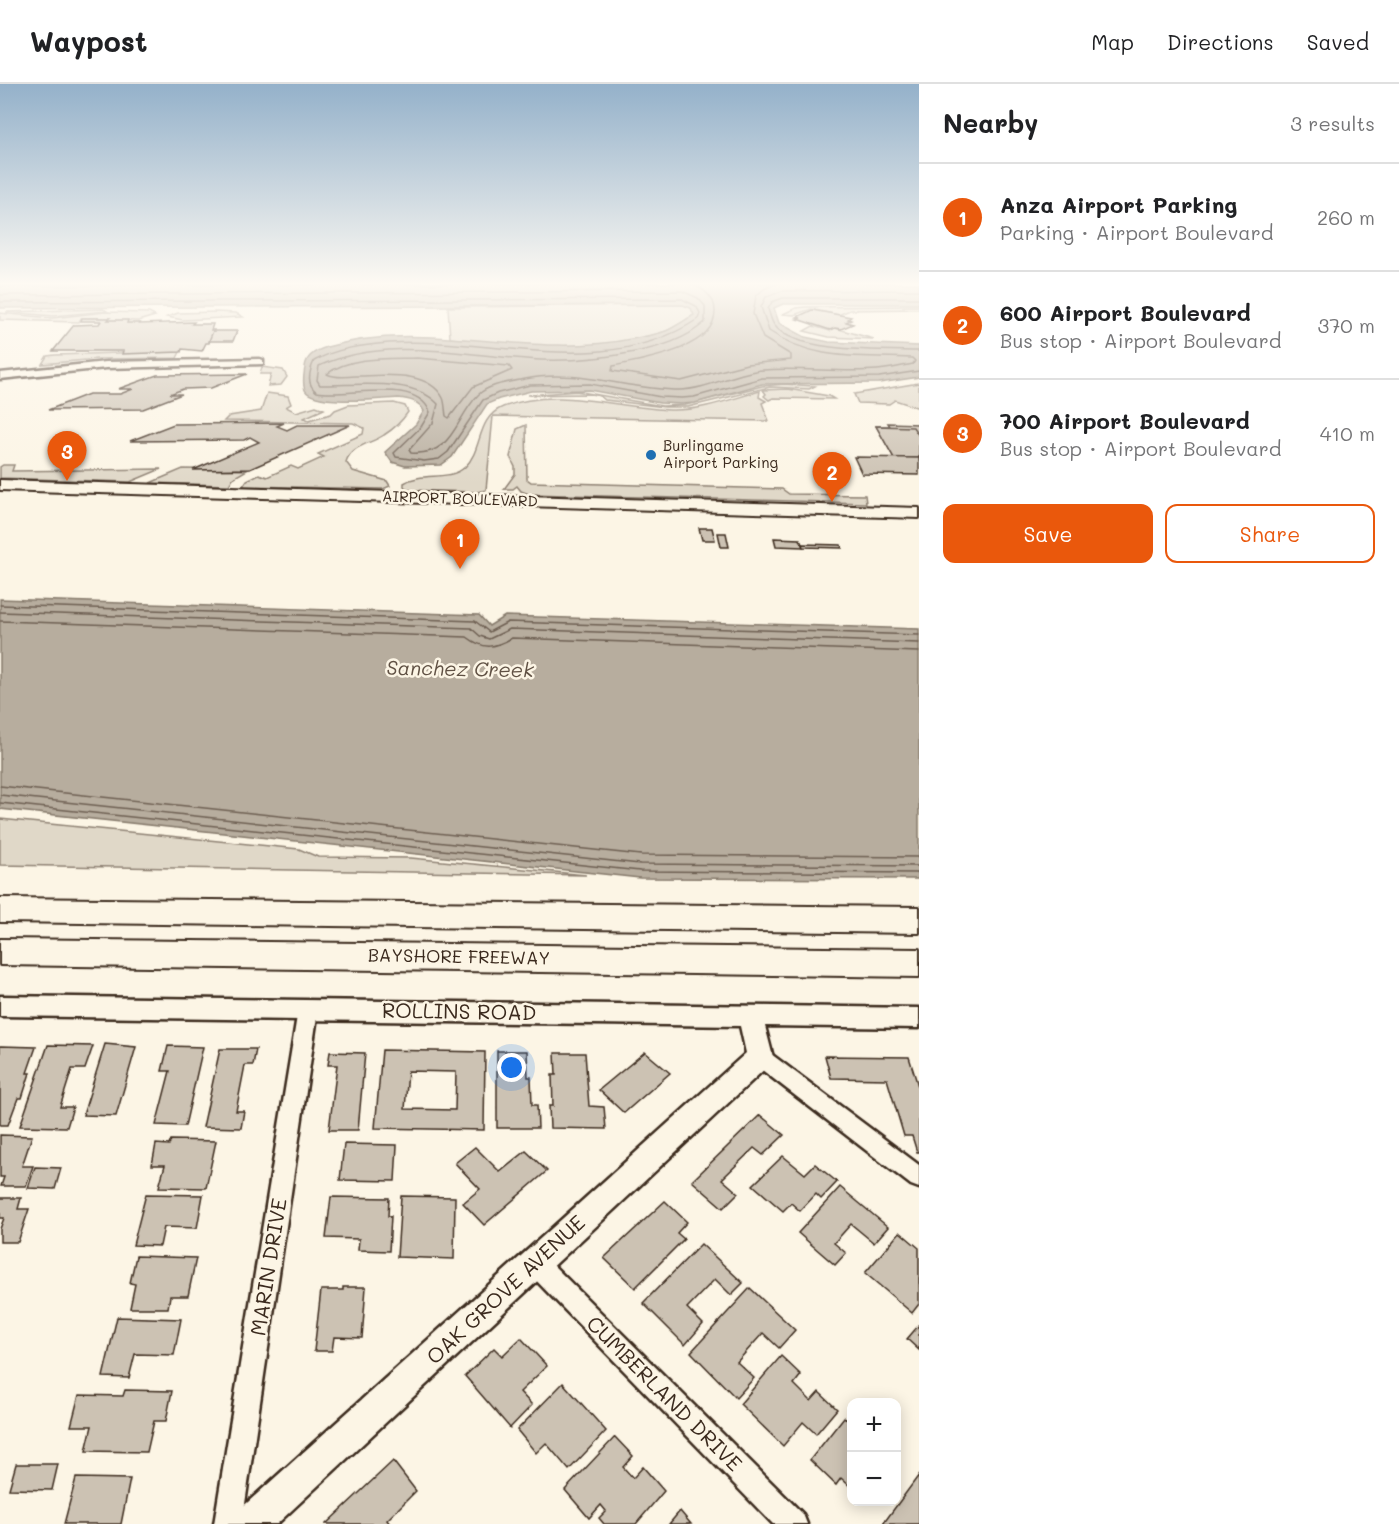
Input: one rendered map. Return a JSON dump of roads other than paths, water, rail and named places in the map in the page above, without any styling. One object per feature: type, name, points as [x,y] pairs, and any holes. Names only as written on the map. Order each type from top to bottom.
[{"type":"highway","points":[[0,910],[919,920]]},
{"type":"highway","name":"BAYSHORE FREEWAY","points":[[0,952],[919,963]]},
{"type":"main road","name":"AIRPORT BOULEVARD","points":[[0,486],[233,499]]},
{"type":"main road","name":"AIRPORT BOULEVARD","points":[[0,498],[233,499],[735,513],[919,513]]},
{"type":"main road","name":"AIRPORT BOULEVARD","points":[[735,513],[919,524]]},
{"type":"street","points":[[0,376],[106,365],[260,362]]},
{"type":"street","name":"ROLLINS ROAD","points":[[0,1006],[919,1018]]},
{"type":"street","name":"MARIN DRIVE","points":[[228,1524],[308,1010]]},
{"type":"street","points":[[750,1016],[760,1057],[919,1179]]},
{"type":"street","name":"OAK GROVE AVENUE","points":[[251,1524],[760,1057]]},
{"type":"street","name":"CUMBERLAND DRIVE","points":[[535,1263],[793,1524]]},
{"type":"water","points":[[319,350],[919,350],[919,377],[879,383],[762,384],[695,403],[682,404],[660,403],[589,390],[531,391],[487,404],[452,457],[441,465],[405,466],[392,462],[385,452],[416,424],[424,411],[422,408],[413,401],[402,398],[334,400],[311,395],[305,390],[304,378],[307,360]]},
{"type":"water","name":"Sanchez Creek","points":[[0,599],[479,615],[489,626],[505,616],[919,629],[919,879],[640,878],[0,809]]},
{"type":"place","name":"Burlingame Airport Parking","points":[[651,455]]},
{"type":"place","name":"700 Airport Boulevard","points":[[67,481]]},
{"type":"place","name":"600 Airport Boulevard","points":[[832,502]]},
{"type":"place","name":"Anza Airport Parking","points":[[460,569]]}]
